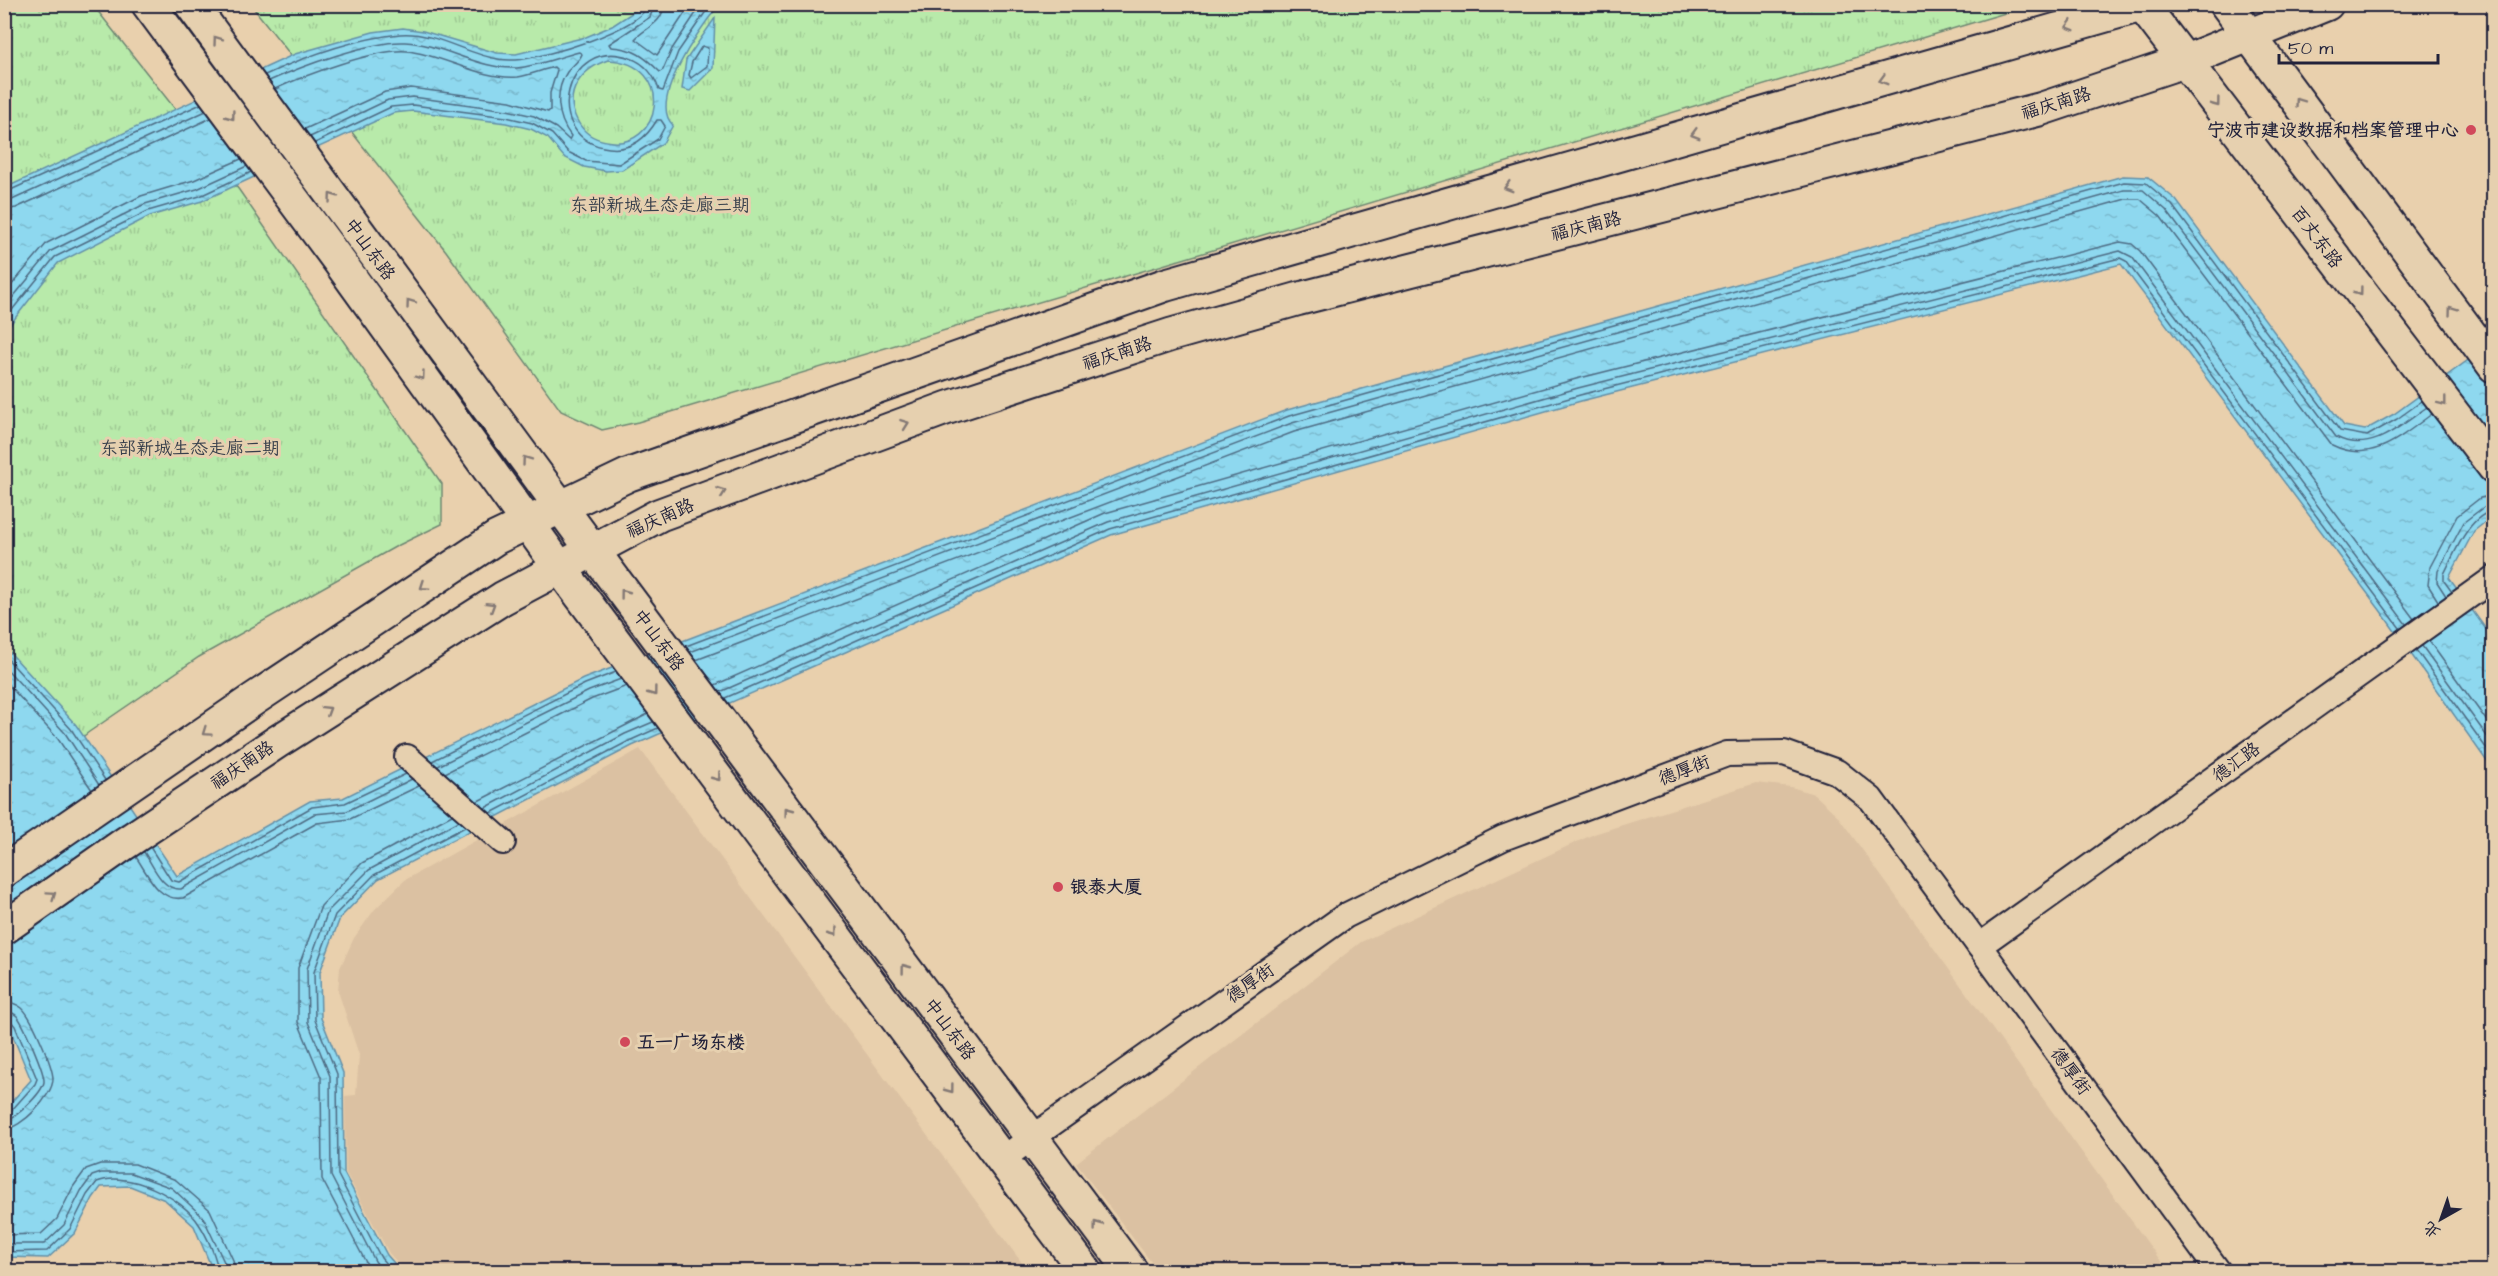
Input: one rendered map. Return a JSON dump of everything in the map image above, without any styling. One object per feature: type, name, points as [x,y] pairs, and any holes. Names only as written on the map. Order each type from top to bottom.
[{"type":"main road","name":"中山东路","points":[[148,4],[338,260],[560,568],[1086,1272]]},
{"type":"main road","points":[[2226,4],[2490,361]]},
{"type":"main road","name":"福庆南路","points":[[4,928],[124,844],[277,742],[503,598],[659,515],[947,408],[1170,336],[1298,299],[2041,109],[2185,61],[2327,4]]},
{"type":"main road","points":[[4,871],[254,699],[488,543],[628,474],[1165,285],[2144,5]]},
{"type":"main road","name":"百丈东路","points":[[2144,5],[2493,467]]},
{"type":"main road","name":"中山东路","points":[[193,7],[592,551],[1132,1272]]},
{"type":"street","name":"德汇路","points":[[1979,946],[2486,583]]},
{"type":"street","name":"德厚街","points":[[1002,1159],[1345,916],[1503,838],[1727,754],[1784,753],[1837,772],[1871,799],[2219,1272]]},
{"type":"street","points":[[407,757],[503,842]]},
{"type":"shaded area","points":[[640,749],[1028,1271],[405,1271],[389,1253],[346,1173],[345,1096],[356,1095],[359,1055],[338,991],[340,968],[354,938],[375,909],[405,880]]},
{"type":"shaded area","points":[[1756,783],[1791,787],[1814,794],[1837,815],[2168,1271],[1158,1271],[1076,1163],[1361,942],[1594,834]]},
{"type":"green space","name":"东部新城生态走廊二期","points":[[5,5],[93,5],[239,190],[442,484],[442,524],[395,547],[199,657],[89,732],[5,797]]},
{"type":"green space","name":"东部新城生态走廊三期","points":[[251,5],[2032,5],[638,422],[602,430],[561,411],[446,251]]},
{"type":"water","points":[[644,5],[719,5],[690,46],[672,82],[667,99],[667,114],[673,125],[663,143],[622,170],[606,171],[584,167],[564,157],[548,138],[531,129],[506,123],[413,111],[393,113],[202,201],[150,216],[58,263],[5,331],[5,188],[295,54],[373,32],[403,28],[423,31],[497,53],[516,54],[586,37],[612,26]],"holes":[[[608,60],[630,65],[645,76],[653,90],[654,106],[650,121],[640,134],[625,141],[597,139],[579,124],[573,110],[572,100],[577,83],[590,69]]]},
{"type":"water","points":[[715,18],[713,68],[690,91],[682,89],[686,60]]},
{"type":"water","points":[[2123,176],[2148,177],[2176,200],[2344,426],[2365,430],[2394,414],[2493,342],[2493,516],[2474,531],[2449,578],[2493,639],[2493,770],[2380,610],[2121,264],[1581,401],[1111,535],[632,746],[378,879],[340,918],[320,972],[321,1018],[343,1073],[344,1173],[387,1255],[401,1271],[213,1271],[194,1226],[165,1200],[130,1186],[101,1187],[75,1233],[48,1258],[5,1257],[5,1109],[31,1080],[5,1022],[4,646],[76,725],[177,876],[310,801],[343,798],[583,679],[1287,410]]},
{"type":"place","name":"宁波市建设数据和档案管理中心","points":[[2471,130]]},
{"type":"place","name":"银泰大厦","points":[[1058,887]]},
{"type":"place","name":"五一广场东楼","points":[[625,1042]]}]
